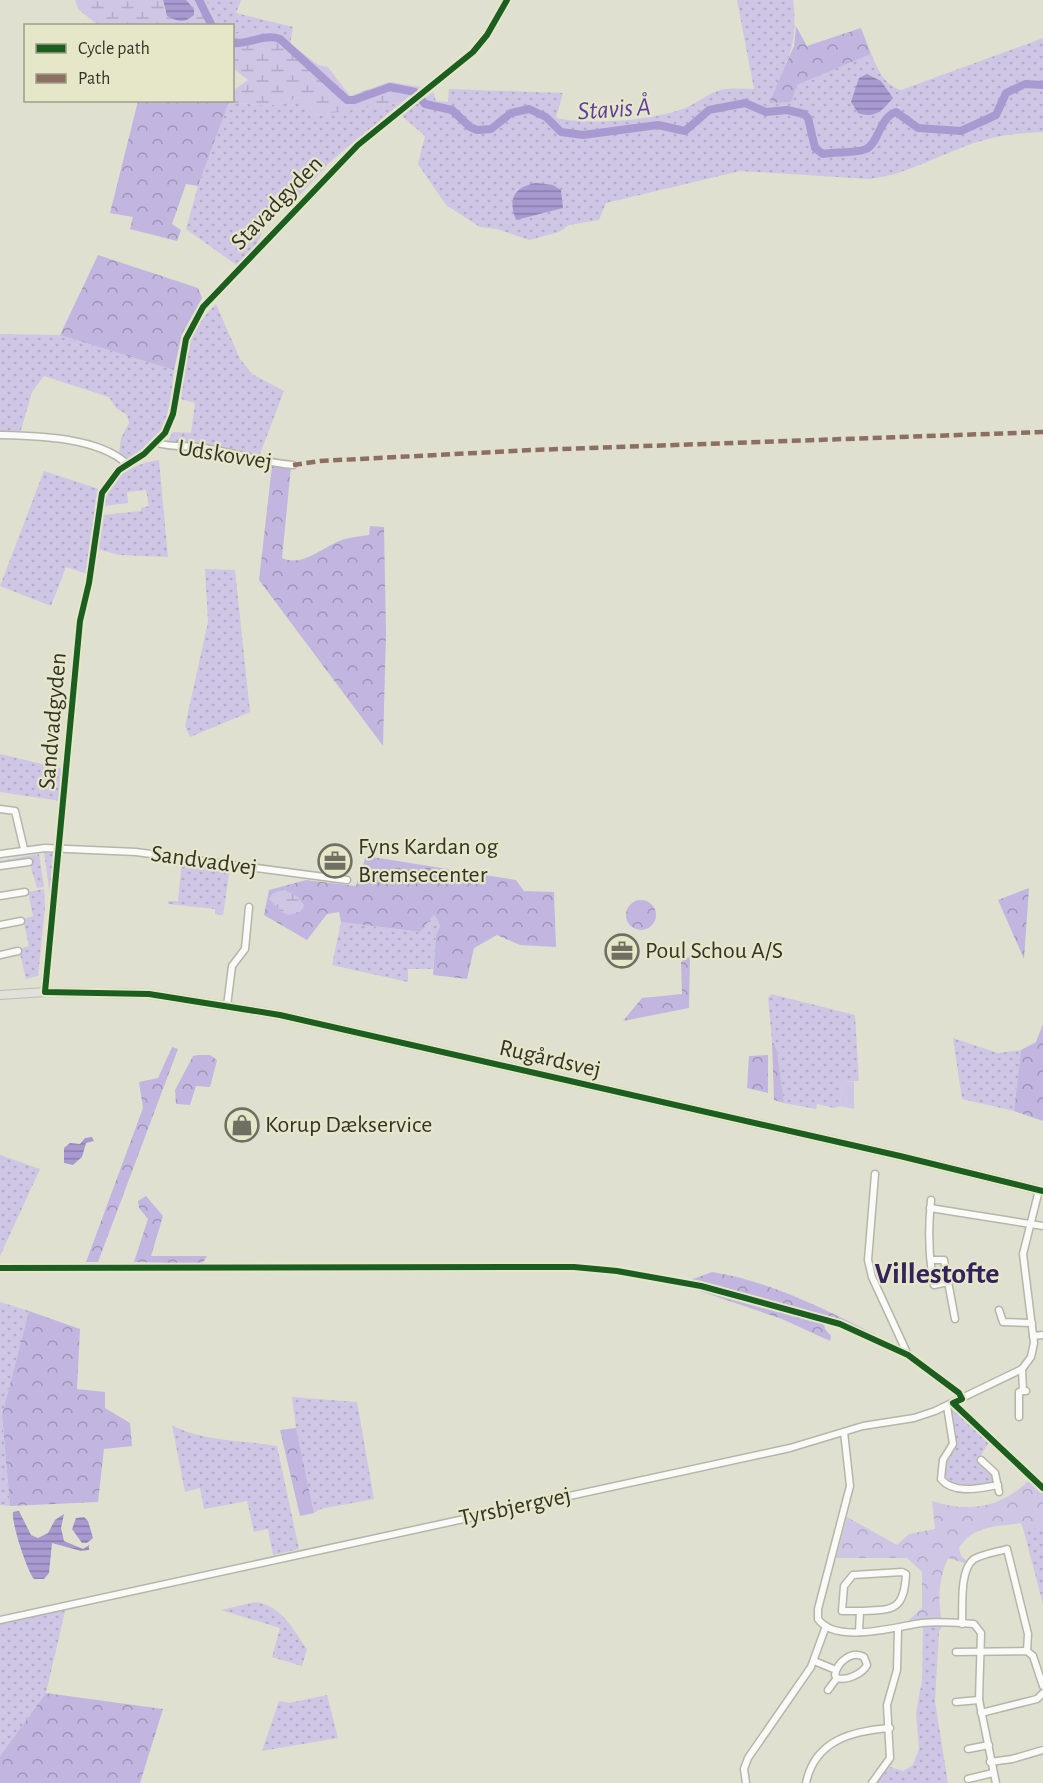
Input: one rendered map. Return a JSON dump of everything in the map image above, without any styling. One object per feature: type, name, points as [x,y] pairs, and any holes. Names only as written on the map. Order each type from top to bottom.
[{"type":"main road","name":"Rugårdsvej","points":[[0,995],[45,992],[149,994],[227,1006],[354,1031],[666,1105],[900,1156],[1041,1191]]},
{"type":"street","name":"Stavadgyden","points":[[127,464],[157,443],[174,414],[182,352],[190,328],[203,307],[358,146],[472,52],[487,35],[507,0]]},
{"type":"street","points":[[0,435],[68,439],[118,457],[127,464]]},
{"type":"street","name":"Udskovvej","points":[[157,443],[169,447],[203,447],[270,463],[293,465]]},
{"type":"street","name":"Sandvadgyden","points":[[45,992],[80,621],[92,565],[100,501],[110,478],[127,464]]},
{"type":"street","points":[[0,809],[15,811],[24,849]]},
{"type":"street","name":"Sandvadvej","points":[[0,854],[24,849],[60,848],[136,852],[347,880]]},
{"type":"street","points":[[0,866],[29,862]]},
{"type":"street","points":[[0,896],[25,892]]},
{"type":"street","points":[[227,1006],[232,966],[244,949],[249,907]]},
{"type":"street","points":[[0,925],[21,921]]},
{"type":"street","points":[[0,955],[18,951]]},
{"type":"street","points":[[875,1174],[868,1260],[872,1277],[908,1355],[959,1393],[962,1399]]},
{"type":"street","points":[[1019,1417],[1018,1392],[1025,1391],[1022,1369],[1034,1350],[1023,1262],[1024,1244],[1041,1191]]},
{"type":"street","points":[[931,1200],[928,1242],[934,1285],[948,1282]]},
{"type":"street","points":[[930,1208],[1043,1226]]},
{"type":"street","points":[[931,1260],[944,1260],[955,1318]]},
{"type":"street","points":[[999,1310],[1003,1322],[1032,1323]]},
{"type":"street","points":[[1033,1336],[1043,1335]]},
{"type":"street","name":"Tyrsbjergvej","points":[[0,1620],[790,1448],[844,1432],[923,1416],[1022,1369]]},
{"type":"street","points":[[947,1406],[953,1444],[943,1460],[941,1479],[948,1485],[971,1489],[998,1485]]},
{"type":"street","points":[[844,1432],[850,1466],[850,1486],[818,1609],[818,1619],[826,1626],[859,1632],[898,1629],[921,1623],[974,1624],[978,1628],[980,1652],[979,1700],[996,1783]]},
{"type":"street","points":[[981,1460],[995,1473],[999,1492]]},
{"type":"street","points":[[962,1624],[964,1575],[969,1565],[977,1557],[1007,1549],[1028,1634],[1028,1651],[1035,1661],[1043,1686]]},
{"type":"street","points":[[902,1572],[906,1574],[904,1596],[896,1606],[882,1611],[860,1611],[842,1611],[841,1600],[848,1579],[858,1573],[902,1572]]},
{"type":"street","points":[[859,1632],[860,1611]]},
{"type":"street","points":[[746,1783],[744,1769],[747,1758],[814,1661],[826,1626]]},
{"type":"street","points":[[872,1783],[890,1758],[887,1706],[897,1670],[898,1629]]},
{"type":"street","points":[[956,1652],[1028,1651]]},
{"type":"street","points":[[836,1670],[855,1654],[862,1655],[867,1662],[861,1672],[843,1680],[837,1678]]},
{"type":"street","points":[[814,1661],[836,1670]]},
{"type":"street","points":[[828,1690],[837,1678],[836,1670]]},
{"type":"street","points":[[981,1713],[1037,1700],[1043,1694]]},
{"type":"street","points":[[956,1702],[979,1700]]},
{"type":"street","points":[[806,1783],[816,1760],[833,1741],[860,1730],[890,1728]]},
{"type":"street","points":[[968,1749],[988,1745]]},
{"type":"street","points":[[990,1762],[1012,1759],[1043,1750]]},
{"type":"street","points":[[968,1779],[993,1773]]},
{"type":"green space","points":[[75,0],[163,0],[165,12],[194,9],[186,0],[206,0],[218,24],[97,24],[78,9]]},
{"type":"green space","points":[[206,0],[241,0],[236,13],[293,27],[290,45],[274,31],[234,34],[234,24],[218,24]]},
{"type":"green space","points":[[737,0],[793,0],[793,42],[769,103],[796,85],[871,54],[886,80],[901,90],[1043,38],[1043,132],[983,140],[909,169],[869,179],[740,171],[606,203],[599,220],[569,225],[559,232],[529,240],[497,229],[480,227],[446,205],[418,164],[425,136],[401,115],[433,92],[436,101],[448,102],[449,89],[563,93],[556,118],[601,121],[667,114],[685,108],[717,91],[754,89]]},
{"type":"green space","points":[[796,26],[807,46],[861,28],[871,54],[797,85],[791,102],[769,103],[794,46]]},
{"type":"green space","points":[[274,31],[318,65],[328,67],[350,96],[389,82],[421,87],[401,103],[317,115],[300,97],[269,106],[229,102],[234,102],[234,88],[248,80],[234,69],[234,34]]},
{"type":"green space","points":[[300,97],[317,115],[401,103],[331,161],[296,199],[276,194],[256,248],[238,266],[186,229],[198,186],[229,102],[269,106]]},
{"type":"green space","points":[[138,102],[229,102],[198,186],[186,184],[172,224],[181,230],[177,241],[130,229],[133,217],[110,213]]},
{"type":"green space","points":[[98,255],[198,288],[202,298],[182,334],[174,370],[60,335]]},
{"type":"green space","points":[[216,304],[240,359],[252,374],[284,391],[258,459],[211,446],[166,444],[173,432],[191,433],[195,403],[181,399],[185,358],[198,326]]},
{"type":"green space","points":[[0,334],[60,335],[174,370],[171,398],[159,434],[141,453],[128,460],[119,454],[121,438],[129,423],[127,415],[116,408],[109,397],[44,376],[32,392],[20,433],[0,432]]},
{"type":"green space","points":[[159,460],[168,557],[119,555],[98,549],[103,515],[141,511],[141,508],[149,506],[146,490],[127,492],[128,503],[104,506],[106,496],[115,480],[131,469]]},
{"type":"green space","points":[[272,466],[291,467],[282,558],[298,560],[306,558],[345,539],[369,535],[370,526],[384,527],[386,633],[383,746],[259,580]]},
{"type":"green space","points":[[44,471],[99,489],[88,574],[66,567],[51,606],[0,586]]},
{"type":"green space","points":[[205,569],[235,570],[250,712],[190,737],[185,726],[208,622]]},
{"type":"green space","points":[[0,754],[63,769],[61,801],[0,792]]},
{"type":"green space","points":[[30,851],[54,851],[56,853],[51,903],[44,852],[0,858]]},
{"type":"green space","points":[[39,854],[44,887],[37,888],[29,861],[0,864],[0,861]]},
{"type":"green space","points":[[366,856],[516,880],[524,891],[554,892],[556,947],[520,945],[497,935],[474,948],[467,979],[433,975],[436,935],[440,926],[434,914],[420,932],[341,922],[339,912],[327,914],[307,940],[264,915],[269,890],[306,880],[356,886]]},
{"type":"green space","points":[[182,861],[230,868],[223,915],[215,914],[215,909],[168,904],[168,901],[178,901]]},
{"type":"green space","points":[[1029,888],[1024,959],[998,900]]},
{"type":"green space","points":[[44,889],[45,907],[38,976],[26,979],[19,949],[29,946],[23,919],[33,916],[28,892]]},
{"type":"green space","points":[[283,889],[298,897],[304,905],[302,911],[289,915],[281,912],[269,899],[272,894]]},
{"type":"green space","points":[[641,900],[652,904],[656,915],[652,926],[641,930],[630,926],[626,915],[630,904]]},
{"type":"green space","points":[[433,913],[440,926],[436,935],[433,969],[408,969],[408,982],[332,965],[341,922],[420,932]]},
{"type":"green space","points":[[690,956],[689,1008],[623,1021],[642,998],[682,994],[681,962]]},
{"type":"green space","points":[[771,994],[855,1015],[859,1081],[842,1082],[840,1106],[834,1108],[817,1104],[816,1109],[784,1103],[777,1050],[772,1041],[768,998]]},
{"type":"green space","points":[[1043,1024],[1043,1121],[1014,1111],[1021,1050],[1036,1042]]},
{"type":"green space","points":[[953,1038],[998,1053],[1021,1050],[1014,1111],[962,1099]]},
{"type":"green space","points":[[772,1041],[777,1050],[784,1103],[774,1100]]},
{"type":"green space","points":[[172,1047],[178,1049],[98,1262],[86,1262],[143,1108],[139,1082],[158,1078]]},
{"type":"green space","points":[[210,1055],[217,1060],[210,1087],[196,1086],[190,1105],[176,1104],[175,1090],[193,1056]]},
{"type":"green space","points":[[768,1055],[768,1093],[747,1088],[749,1056]]},
{"type":"green space","points":[[842,1082],[854,1082],[854,1109],[840,1106]]},
{"type":"green space","points":[[0,1155],[40,1169],[0,1256]]},
{"type":"green space","points":[[146,1196],[163,1216],[151,1256],[207,1256],[202,1264],[134,1262],[148,1219],[139,1208],[138,1201]]},
{"type":"green space","points":[[712,1272],[776,1289],[876,1335],[874,1338],[842,1324],[691,1283],[690,1280]]},
{"type":"green space","points":[[690,1285],[824,1323],[825,1329],[831,1336],[830,1341],[782,1319],[691,1288]]},
{"type":"green space","points":[[0,1302],[29,1311],[2,1415],[10,1506],[0,1505]]},
{"type":"green space","points":[[29,1311],[80,1329],[77,1389],[105,1392],[105,1408],[130,1423],[132,1446],[104,1449],[98,1502],[10,1506],[2,1415]]},
{"type":"green space","points":[[292,1397],[357,1402],[374,1499],[320,1509],[314,1513],[296,1428]]},
{"type":"green space","points":[[955,1408],[991,1439],[978,1460],[994,1476],[995,1481],[990,1484],[953,1485],[944,1479],[945,1465],[956,1448],[951,1410]]},
{"type":"green space","points":[[172,1425],[210,1438],[277,1446],[299,1549],[273,1555],[268,1529],[254,1532],[247,1501],[204,1509],[200,1488],[185,1492]]},
{"type":"green space","points":[[296,1428],[314,1513],[300,1516],[280,1430]]},
{"type":"green space","points":[[1030,1479],[1043,1493],[1043,1528],[1023,1528],[1021,1523],[986,1528],[965,1540],[959,1548],[961,1556],[967,1561],[964,1563],[948,1558],[943,1573],[940,1594],[941,1618],[909,1620],[922,1608],[922,1572],[907,1558],[836,1558],[847,1517],[897,1545],[909,1534],[935,1529],[932,1501],[959,1507],[984,1505],[1008,1496]]},
{"type":"green space","points":[[1023,1528],[1043,1528],[1043,1604]]},
{"type":"green space","points":[[255,1602],[273,1608],[291,1626],[307,1649],[302,1666],[272,1657],[280,1628],[221,1610]]},
{"type":"green space","points":[[66,1607],[46,1693],[0,1756],[0,1622]]},
{"type":"green space","points":[[923,1623],[945,1623],[939,1631],[935,1702],[948,1783],[876,1783],[890,1767],[903,1771],[913,1765],[919,1749],[916,1713],[922,1680]]},
{"type":"green space","points":[[46,1693],[163,1709],[140,1783],[0,1783],[0,1756]]},
{"type":"green space","points":[[327,1695],[338,1738],[262,1751],[279,1701],[289,1703]]},
{"type":"shaded area","points":[[163,0],[186,0],[194,9],[194,15],[181,21],[175,20],[167,16]]},
{"type":"shaded area","points":[[867,74],[881,81],[893,98],[878,113],[864,115],[858,113],[851,102],[859,78]]},
{"type":"shaded area","points":[[536,183],[553,185],[561,190],[563,208],[516,220],[513,206],[514,195],[522,188]]},
{"type":"shaded area","points":[[92,1137],[94,1141],[86,1143],[82,1157],[73,1165],[64,1163],[64,1148],[70,1143],[80,1144],[85,1138]]},
{"type":"shaded area","points":[[19,1511],[31,1535],[38,1538],[48,1533],[55,1520],[64,1514],[61,1528],[64,1541],[83,1549],[89,1545],[89,1550],[81,1551],[52,1543],[49,1573],[44,1579],[34,1579],[14,1526],[13,1512]]},
{"type":"shaded area","points":[[84,1517],[88,1521],[93,1538],[87,1543],[82,1543],[72,1529],[76,1518]]},
{"type":"waterway","name":"Stavis Å","points":[[199,0],[211,24]]},
{"type":"waterway","name":"Stavis Å","points":[[234,43],[268,37],[280,39],[347,100],[354,100],[390,87],[415,92],[425,104],[452,110],[470,127],[477,130],[491,129],[511,113],[529,109],[546,117],[561,132],[583,135],[658,125],[685,131],[709,110],[745,103],[766,112],[787,110],[804,114],[808,118],[815,148],[823,154],[866,149],[874,142],[886,119],[896,112],[918,128],[961,131],[996,115],[1006,93],[1025,84],[1043,85]]},
{"type":"marked path","points":[[293,465],[320,461],[533,450],[1043,432]]},
{"type":"cycle path","points":[[507,0],[487,35],[473,52],[358,145],[203,307],[186,339],[173,414],[165,433],[144,454],[119,470],[102,493],[89,583],[80,621],[45,992],[149,994],[280,1015],[900,1156],[1043,1191]]},
{"type":"cycle path","points":[[0,1268],[574,1267],[617,1271],[701,1286],[840,1324],[908,1355],[959,1393],[962,1399],[953,1403],[1043,1488]]},
{"type":"place","name":"Fyns Kardan og Bremsecenter","points":[[335,861]]},
{"type":"place","name":"Poul Schou A/S","points":[[622,951]]},
{"type":"place","name":"Korup Dækservice","points":[[242,1125]]},
{"type":"district","name":"Villestofte","points":[[937,1274]]}]
